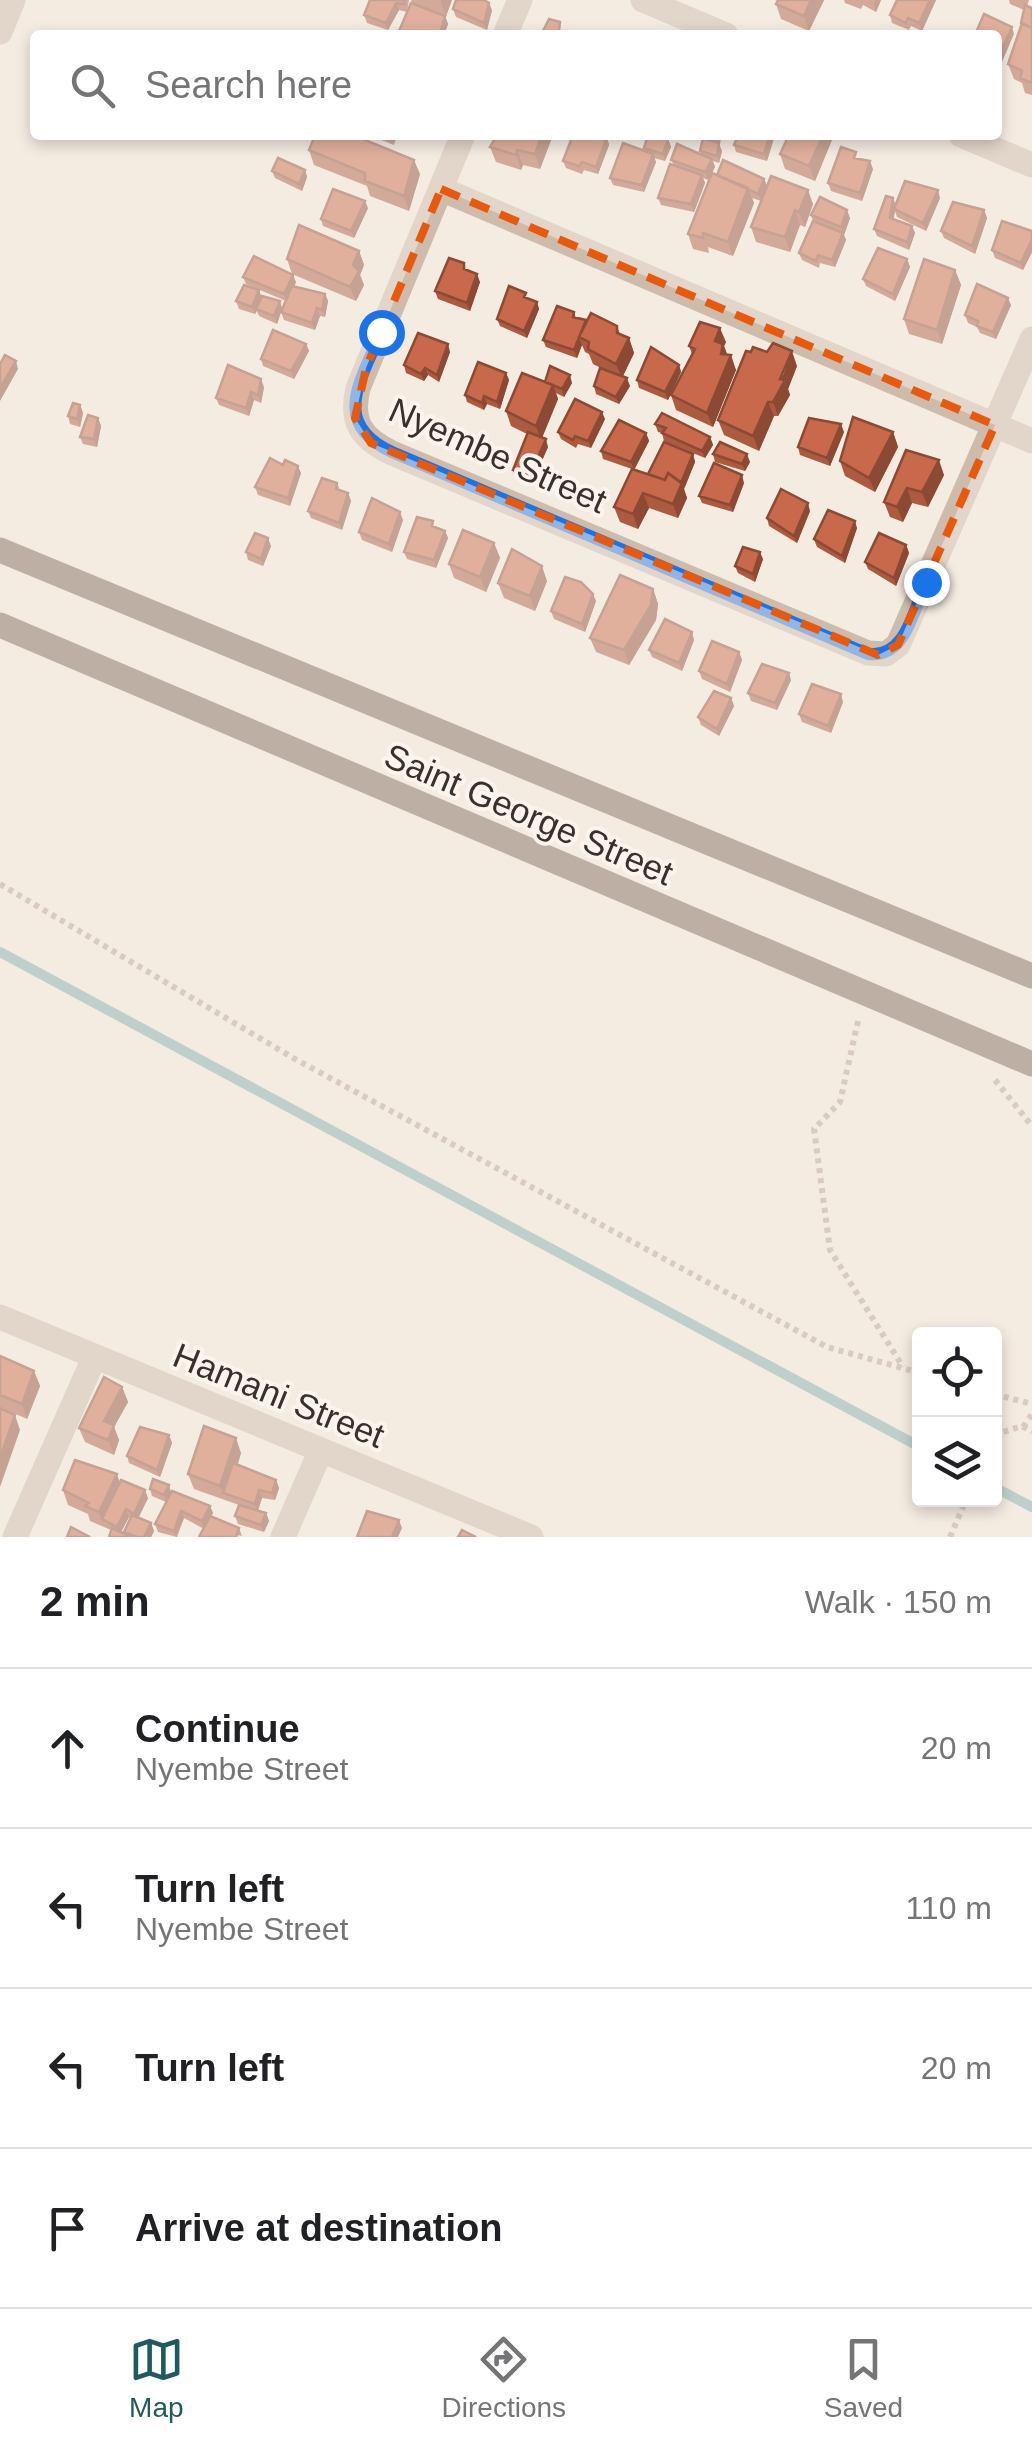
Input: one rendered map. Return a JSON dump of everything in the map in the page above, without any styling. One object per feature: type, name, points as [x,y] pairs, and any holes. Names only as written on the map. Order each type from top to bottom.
[{"type":"main road","name":"Saint George Street","points":[[0,550],[1032,976]]},
{"type":"main road","name":"Saint George Street","points":[[0,624],[1032,1064]]},
{"type":"street","points":[[0,32],[13,0]]},
{"type":"street","points":[[507,30],[520,0]]},
{"type":"street","points":[[643,0],[714,30]]},
{"type":"street","name":"Nyembe Street","points":[[462,140],[358,388],[354,404],[358,429],[371,443],[878,654],[898,645],[995,426]]},
{"type":"street","points":[[973,140],[1032,165]]},
{"type":"street","points":[[441,189],[1032,441]]},
{"type":"street","points":[[995,426],[1032,338]]},
{"type":"street","name":"Hamani Street","points":[[0,1317],[532,1537]]},
{"type":"street","points":[[15,1537],[94,1358]]},
{"type":"street","points":[[283,1537],[321,1450]]},
{"type":"path","points":[[0,884],[295,1058],[827,1347],[912,1370]]},
{"type":"path","points":[[858,1021],[840,1102],[814,1129],[819,1178],[830,1250],[904,1368]]},
{"type":"path","points":[[993,1077],[1032,1126]]},
{"type":"path","points":[[1002,1396],[1032,1404]]},
{"type":"path","points":[[1024,1428],[1032,1414]]},
{"type":"path","points":[[1002,1433],[1024,1428],[1032,1432]]},
{"type":"path","points":[[950,1537],[963,1507]]},
{"type":"highlighted area","points":[[441,189],[995,425],[898,645],[878,655],[371,443],[355,418],[366,368]]},
{"type":"building","points":[[370,0],[405,0],[404,4],[396,3],[386,23],[364,15]]},
{"type":"building","points":[[456,0],[489,3],[484,23],[453,9]]},
{"type":"building","points":[[778,0],[811,0],[804,16],[776,4]]},
{"type":"building","points":[[897,0],[930,0],[919,23],[908,18],[906,23],[890,15]]},
{"type":"building","points":[[411,3],[445,16],[441,30],[399,30]]},
{"type":"building","points":[[1025,5],[1032,8],[1032,28],[1021,23]]},
{"type":"building","points":[[984,14],[1012,27],[1002,48],[1002,30],[977,30]]},
{"type":"building","points":[[549,19],[560,22],[559,30],[544,30]]},
{"type":"building","points":[[1022,23],[1032,28],[1032,83],[1020,78],[1022,71],[1008,64]]},
{"type":"building","points":[[313,140],[365,140],[414,160],[404,196],[365,181],[365,173],[309,150]]},
{"type":"building","points":[[494,140],[540,140],[535,154],[517,150],[516,155],[490,147]]},
{"type":"building","points":[[571,140],[606,140],[596,167],[563,161]]},
{"type":"building","points":[[646,140],[668,140],[663,154],[644,148]]},
{"type":"building","points":[[703,140],[719,143],[717,156],[700,151]]},
{"type":"building","points":[[736,140],[768,140],[764,154],[734,145]]},
{"type":"building","points":[[787,140],[821,140],[809,166],[780,154]]},
{"type":"building","points":[[623,143],[653,154],[642,185],[610,178]]},
{"type":"building","points":[[677,144],[712,159],[705,172],[671,160]]},
{"type":"building","points":[[841,147],[856,152],[854,158],[870,161],[860,193],[828,183]]},
{"type":"building","points":[[278,158],[305,170],[299,184],[272,171]]},
{"type":"building","points":[[723,160],[764,179],[758,194],[717,175]]},
{"type":"building","points":[[670,164],[702,175],[691,204],[658,198]]},
{"type":"building","points":[[712,173],[748,188],[728,242],[703,233],[703,238],[688,234]]},
{"type":"building","points":[[771,176],[808,190],[785,237],[751,227]]},
{"type":"building","points":[[905,181],[938,190],[923,223],[894,209]]},
{"type":"building","points":[[333,189],[365,201],[351,231],[321,219]]},
{"type":"building","points":[[886,196],[893,198],[890,218],[912,226],[907,242],[874,229]]},
{"type":"building","points":[[820,197],[847,210],[841,227],[811,215]]},
{"type":"building","points":[[953,202],[984,210],[972,246],[941,231]]},
{"type":"building","points":[[813,221],[843,233],[832,260],[818,255],[816,261],[799,253]]},
{"type":"building","points":[[1002,221],[1032,231],[1021,263],[992,250]]},
{"type":"building","points":[[299,225],[359,251],[353,265],[359,271],[350,287],[287,259]]},
{"type":"building","points":[[878,248],[907,259],[893,294],[863,279]]},
{"type":"building","points":[[254,256],[293,275],[284,294],[243,277]]},
{"type":"building","points":[[449,258],[464,263],[464,269],[477,274],[467,303],[435,291]]},
{"type":"building","points":[[924,259],[955,270],[937,330],[904,319]]},
{"type":"building","points":[[977,284],[1008,298],[993,332],[977,326],[978,321],[965,315]]},
{"type":"building","points":[[244,285],[259,290],[252,307],[236,301]]},
{"type":"building","points":[[292,286],[325,294],[322,310],[317,308],[312,323],[281,312]]},
{"type":"building","points":[[509,286],[537,302],[524,331],[497,319]]},
{"type":"building","points":[[262,296],[280,301],[274,316],[256,309]]},
{"type":"building","points":[[557,306],[586,320],[574,350],[543,340]]},
{"type":"building","points":[[591,313],[617,326],[617,333],[629,338],[616,364],[588,349],[589,342],[579,337]]},
{"type":"building","points":[[700,322],[720,328],[715,341],[723,344],[721,354],[731,355],[707,413],[671,395],[695,349],[689,346]]},
{"type":"building","points":[[273,330],[306,344],[291,371],[261,359]]},
{"type":"building","points":[[418,333],[448,344],[437,375],[425,368],[421,374],[404,365]]},
{"type":"building","points":[[773,343],[792,351],[780,379],[785,380],[773,402],[768,402],[753,436],[718,420],[746,351],[751,352],[753,347],[767,352]]},
{"type":"building","points":[[651,347],[679,365],[665,392],[637,380]]},
{"type":"building","points":[[5,355],[16,361],[0,388],[0,364]]},
{"type":"building","points":[[478,362],[506,373],[497,402],[484,396],[482,403],[465,395]]},
{"type":"building","points":[[228,365],[261,379],[258,395],[251,392],[246,408],[216,398]]},
{"type":"building","points":[[550,366],[570,375],[562,389],[545,382]]},
{"type":"building","points":[[600,368],[627,378],[616,397],[594,386]]},
{"type":"building","points":[[522,373],[553,385],[536,426],[506,411]]},
{"type":"building","points":[[575,399],[602,412],[588,441],[575,436],[573,440],[558,432]]},
{"type":"building","points":[[73,403],[80,405],[77,419],[68,416]]},
{"type":"building","points":[[662,413],[710,437],[702,451],[662,433],[666,428],[655,424]]},
{"type":"building","points":[[88,415],[98,418],[94,439],[80,437]]},
{"type":"building","points":[[853,417],[893,432],[869,478],[840,461]]},
{"type":"building","points":[[809,418],[841,424],[827,458],[798,447]]},
{"type":"building","points":[[619,420],[646,433],[631,462],[601,451]]},
{"type":"building","points":[[528,432],[546,439],[530,475],[513,470]]},
{"type":"building","points":[[664,442],[693,454],[681,483],[668,473],[665,480],[648,474]]},
{"type":"building","points":[[720,442],[747,454],[742,464],[713,454]]},
{"type":"building","points":[[906,450],[939,460],[922,492],[907,488],[897,507],[884,502]]},
{"type":"building","points":[[270,458],[283,465],[285,460],[298,466],[288,498],[255,487]]},
{"type":"building","points":[[714,463],[742,475],[730,505],[699,496]]},
{"type":"building","points":[[632,469],[665,480],[668,473],[682,483],[673,504],[643,493],[633,514],[614,507]]},
{"type":"building","points":[[322,478],[337,483],[336,489],[348,493],[339,523],[308,511]]},
{"type":"building","points":[[781,489],[808,503],[794,536],[767,518]]},
{"type":"building","points":[[372,498],[400,512],[389,544],[359,532]]},
{"type":"building","points":[[828,510],[855,521],[842,556],[814,539]]},
{"type":"building","points":[[417,517],[433,521],[432,526],[445,531],[434,560],[404,552]]},
{"type":"building","points":[[463,530],[494,543],[480,577],[449,564]]},
{"type":"building","points":[[255,533],[268,538],[261,559],[246,552]]},
{"type":"building","points":[[879,533],[906,545],[894,578],[865,562]]},
{"type":"building","points":[[743,547],[760,552],[753,574],[735,566]]},
{"type":"building","points":[[512,549],[542,566],[530,596],[498,583]]},
{"type":"building","points":[[620,575],[653,589],[651,605],[624,650],[590,638]]},
{"type":"building","points":[[565,577],[581,582],[593,594],[582,624],[551,611]]},
{"type":"building","points":[[665,619],[692,632],[679,663],[649,650]]},
{"type":"building","points":[[712,641],[739,652],[727,684],[699,671]]},
{"type":"building","points":[[762,664],[789,673],[775,703],[748,693]]},
{"type":"building","points":[[812,684],[841,694],[828,726],[799,714]]},
{"type":"building","points":[[714,691],[731,698],[717,729],[698,717]]},
{"type":"building","points":[[0,1356],[34,1371],[22,1404],[0,1395]]},
{"type":"building","points":[[104,1377],[122,1387],[104,1421],[114,1425],[108,1440],[79,1428]]},
{"type":"building","points":[[0,1408],[15,1415],[0,1458]]},
{"type":"building","points":[[204,1426],[236,1438],[220,1486],[188,1474]]},
{"type":"building","points":[[140,1427],[169,1435],[157,1470],[127,1456]]},
{"type":"building","points":[[75,1460],[117,1474],[99,1512],[63,1490]]},
{"type":"building","points":[[233,1463],[276,1480],[272,1493],[259,1490],[255,1504],[223,1493]]},
{"type":"building","points":[[153,1479],[169,1485],[164,1495],[150,1489]]},
{"type":"building","points":[[121,1480],[145,1490],[134,1514],[126,1509],[117,1527],[102,1519]]},
{"type":"building","points":[[172,1491],[210,1506],[202,1521],[181,1511],[174,1531],[155,1524]]},
{"type":"building","points":[[239,1505],[266,1513],[261,1525],[235,1516]]},
{"type":"building","points":[[367,1511],[399,1520],[392,1537],[357,1537]]},
{"type":"building","points":[[132,1515],[151,1523],[144,1537],[124,1532]]},
{"type":"building","points":[[210,1516],[239,1528],[236,1537],[199,1537]]},
{"type":"building","points":[[71,1527],[90,1537],[67,1537]]},
{"type":"building","points":[[112,1528],[131,1537],[109,1537]]},
{"type":"building","points":[[462,1530],[476,1537],[458,1537]]},
{"type":"waterway","points":[[0,952],[912,1443]]},
{"type":"waterway","points":[[1002,1491],[1032,1507]]},
{"type":"route","points":[[381,332],[354,404],[358,429],[371,443],[868,654],[886,654],[898,645],[926,582]]}]
